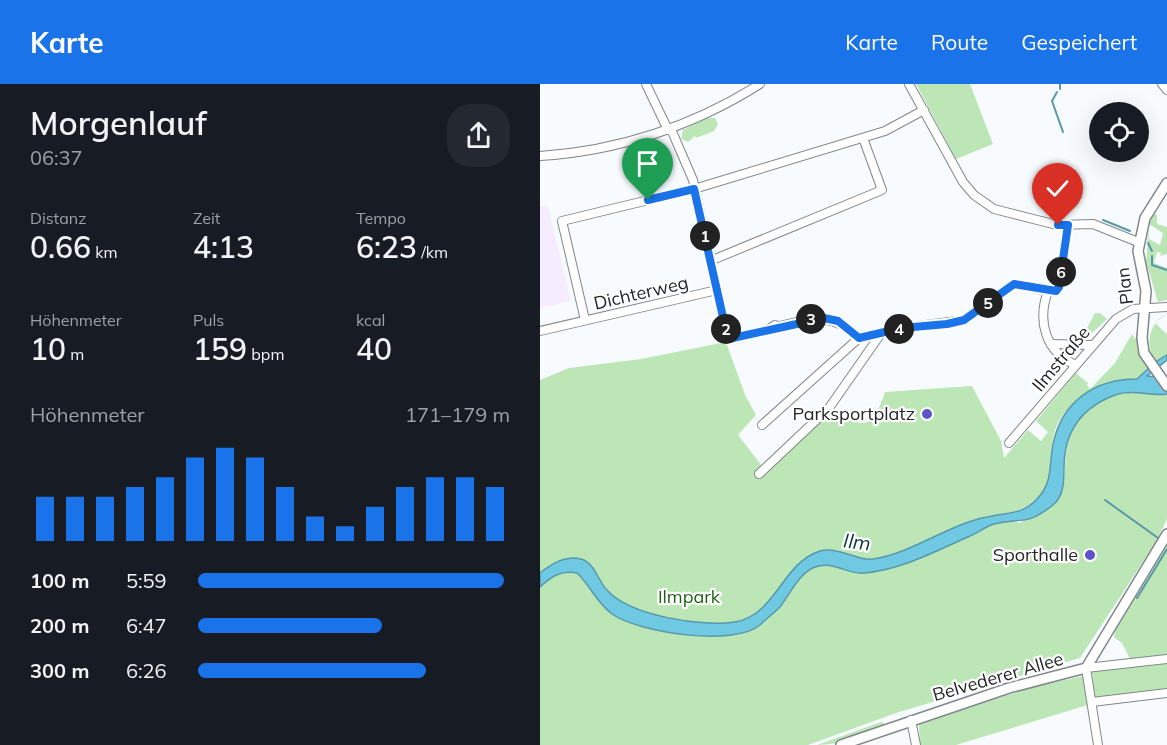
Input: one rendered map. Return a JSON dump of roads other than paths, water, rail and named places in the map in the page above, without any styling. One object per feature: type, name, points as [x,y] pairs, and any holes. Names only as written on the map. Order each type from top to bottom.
[{"type":"street","points":[[646,84],[693,180],[728,339],[816,318],[831,319],[859,338]]},
{"type":"street","points":[[540,156],[608,146],[669,130],[760,84]]},
{"type":"street","points":[[909,84],[954,169],[974,195],[994,209],[1068,225],[1098,225],[1138,242]]},
{"type":"street","points":[[1162,84],[1167,90]]},
{"type":"street","points":[[585,320],[562,221],[694,189],[863,138],[895,127],[924,110]]},
{"type":"street","points":[[710,261],[882,190],[863,138]]},
{"type":"street","name":"Plan","points":[[1167,183],[1149,209],[1138,242],[1139,260],[1146,291],[1142,338],[1147,360],[1167,386]]},
{"type":"street","points":[[762,425],[859,338],[880,335],[902,328],[964,320],[1014,284],[1056,291],[1059,287],[1068,225]]},
{"type":"street","name":"Dichterweg","points":[[540,330],[717,290]]},
{"type":"street","points":[[1048,291],[1042,322],[1059,356],[1076,365]]},
{"type":"street","name":"Ilmstraße","points":[[1008,443],[1092,345],[1125,312],[1133,309],[1167,307]]},
{"type":"street","points":[[759,474],[829,408],[880,335]]},
{"type":"street","points":[[1051,344],[1092,345]]},
{"type":"street","points":[[1098,745],[1086,668],[1167,534]]},
{"type":"street","name":"Belvederer Allee","points":[[842,745],[1010,687],[1086,668],[1167,659]]},
{"type":"street","points":[[1092,702],[1167,693]]},
{"type":"street","points":[[911,720],[916,745]]},
{"type":"water","points":[[1167,355],[1167,360],[1147,376],[1167,378],[1167,394],[1131,392],[1118,394],[1095,405],[1078,421],[1072,431],[1065,454],[1061,493],[1057,501],[1044,512],[1029,519],[991,525],[931,554],[891,568],[858,573],[828,565],[815,567],[804,574],[778,609],[760,625],[747,632],[730,635],[686,635],[664,632],[625,621],[606,609],[577,573],[566,572],[557,575],[540,587],[540,573],[559,561],[576,558],[590,564],[607,590],[618,599],[649,613],[704,623],[735,622],[749,617],[770,600],[796,566],[807,557],[820,551],[834,551],[867,559],[888,556],[973,521],[1026,508],[1046,487],[1057,429],[1072,405],[1094,388],[1107,383],[1137,379],[1155,362]]},
{"type":"waterway","points":[[1060,84],[1060,89]]},
{"type":"waterway","points":[[1057,92],[1052,101],[1063,132]]},
{"type":"waterway","points":[[1103,220],[1130,231]]},
{"type":"waterway","points":[[1148,243],[1152,251]]},
{"type":"waterway","points":[[1152,256],[1152,265],[1167,270]]},
{"type":"waterway","points":[[1105,500],[1158,538]]},
{"type":"waterway","points":[[1137,598],[1167,549]]},
{"type":"place","name":"Parksportplatz","points":[[927,414]]},
{"type":"place","name":"Sporthalle","points":[[1090,555]]},
{"type":"water label","name":"Ilm","points":[[857,542]]},
{"type":"park label","name":"Ilmpark","points":[[689,597]]}]
